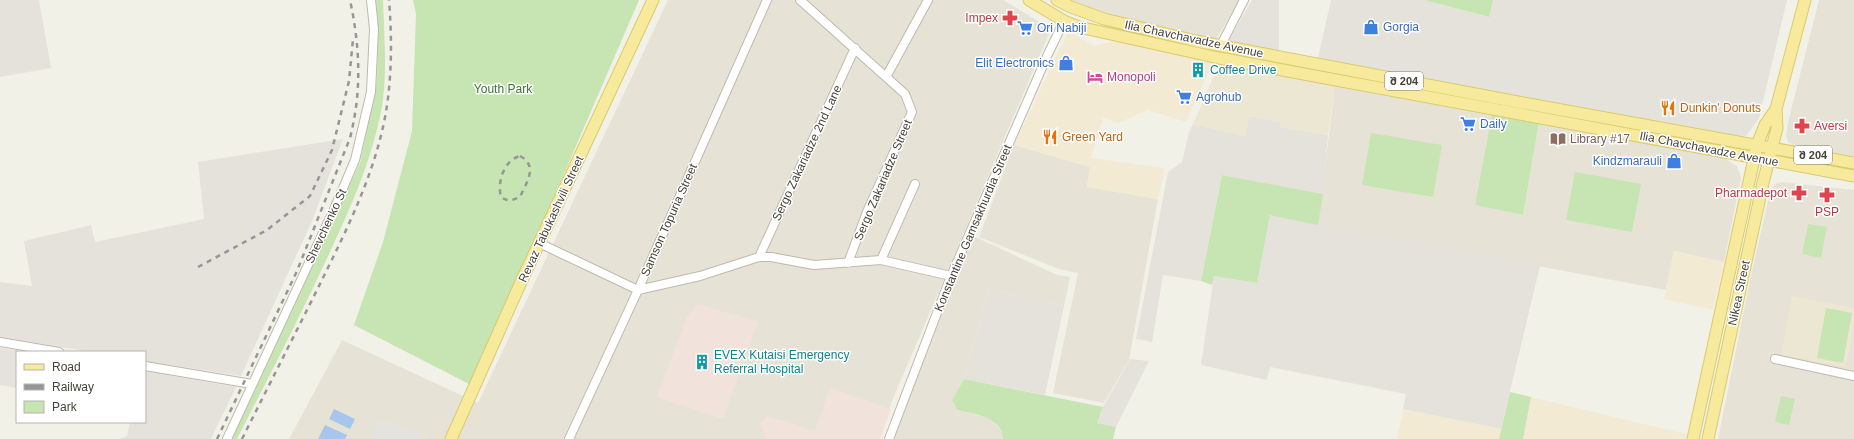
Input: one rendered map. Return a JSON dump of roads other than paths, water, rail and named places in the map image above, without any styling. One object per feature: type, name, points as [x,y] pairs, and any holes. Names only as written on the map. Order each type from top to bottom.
[{"type":"main road","name":"Revaz Tabukashvili Street","points":[[451,439],[539,243],[653,0]]},
{"type":"main road","name":"Ilia Chavchavadze Avenue","points":[[1029,0],[1064,21],[1084,28],[1219,58],[1854,176]]},
{"type":"main road","name":"Ilia Chavchavadze Avenue","points":[[1057,0],[1073,4],[1104,19],[1221,46],[1854,163]]},
{"type":"main road","points":[[1776,109],[1805,0]]},
{"type":"main road","points":[[1064,21],[1073,4]]},
{"type":"main road","name":"Nikea Street","points":[[1693,439],[1757,145],[1765,125],[1776,109]]},
{"type":"main road","name":"Nikea Street","points":[[1708,439],[1762,188],[1770,161],[1777,128],[1776,109]]},
{"type":"street","name":"Shevchenko St","points":[[227,439],[336,206],[355,160],[371,92],[374,29],[371,0]]},
{"type":"street","name":"Samson Topuria Street","points":[[569,439],[638,290],[767,0]]},
{"type":"street","name":"Sergo Zakariadze Street","points":[[800,0],[905,94],[912,112],[867,212],[848,262]]},
{"type":"street","points":[[886,77],[928,0]]},
{"type":"street","points":[[1221,46],[1244,0]]},
{"type":"street","name":"Konstantine Gamsakhurdia Street","points":[[889,439],[951,276],[1048,54],[1064,21]]},
{"type":"street","name":"Sergo Zakariadze 2nd Lane","points":[[759,257],[855,48]]},
{"type":"street","points":[[881,260],[915,184]]},
{"type":"street","points":[[539,243],[638,290],[700,276],[759,257],[771,257],[814,265],[881,260],[951,276]]},
{"type":"street","points":[[0,342],[53,351]]},
{"type":"street","points":[[1775,359],[1854,376]]},
{"type":"street","points":[[146,366],[252,384]]},
{"type":"water","points":[[334,409],[355,419],[350,429],[329,419]]},
{"type":"water","points":[[325,425],[347,435],[345,439],[318,439]]},
{"type":"railway","points":[[217,439],[297,271],[350,138],[354,121],[358,86],[358,52],[350,0]]},
{"type":"railway","points":[[242,439],[338,247],[358,203],[375,158],[386,112],[389,84],[391,42],[389,0]]},
{"type":"railway","points":[[198,267],[267,230],[310,196],[332,150],[349,81],[353,39]]},
{"type":"railway","points":[[520,156],[526,160],[529,165],[530,170],[528,181],[520,197],[513,200],[506,200],[501,197],[501,178],[510,162],[514,158],[520,156]]},
{"type":"place","name":"Impex","points":[[1010,18]]},
{"type":"place","name":"Gorgia","points":[[1371,27]]},
{"type":"place","name":"Ori Nabiji","points":[[1025,28]]},
{"type":"place","name":"Elit Electronics","points":[[1066,63]]},
{"type":"place","name":"Coffee Drive","points":[[1198,70]]},
{"type":"place","name":"Monopoli","points":[[1095,77]]},
{"type":"place","name":"Agrohub","points":[[1184,97]]},
{"type":"place","name":"Dunkin' Donuts","points":[[1668,108]]},
{"type":"place","name":"Daily","points":[[1468,124]]},
{"type":"place","name":"Aversi","points":[[1802,126]]},
{"type":"place","name":"Green Yard","points":[[1050,137]]},
{"type":"place","name":"Library #17","points":[[1558,139]]},
{"type":"place","name":"Kindzmarauli","points":[[1674,161]]},
{"type":"place","name":"Pharmadepot","points":[[1799,193]]},
{"type":"place","name":"PSP","points":[[1827,195]]},
{"type":"place","name":"EVEX Kutaisi Emergency Referral Hospital","points":[[702,362]]},
{"type":"park label","name":"Youth Park","points":[[503,89]]}]
